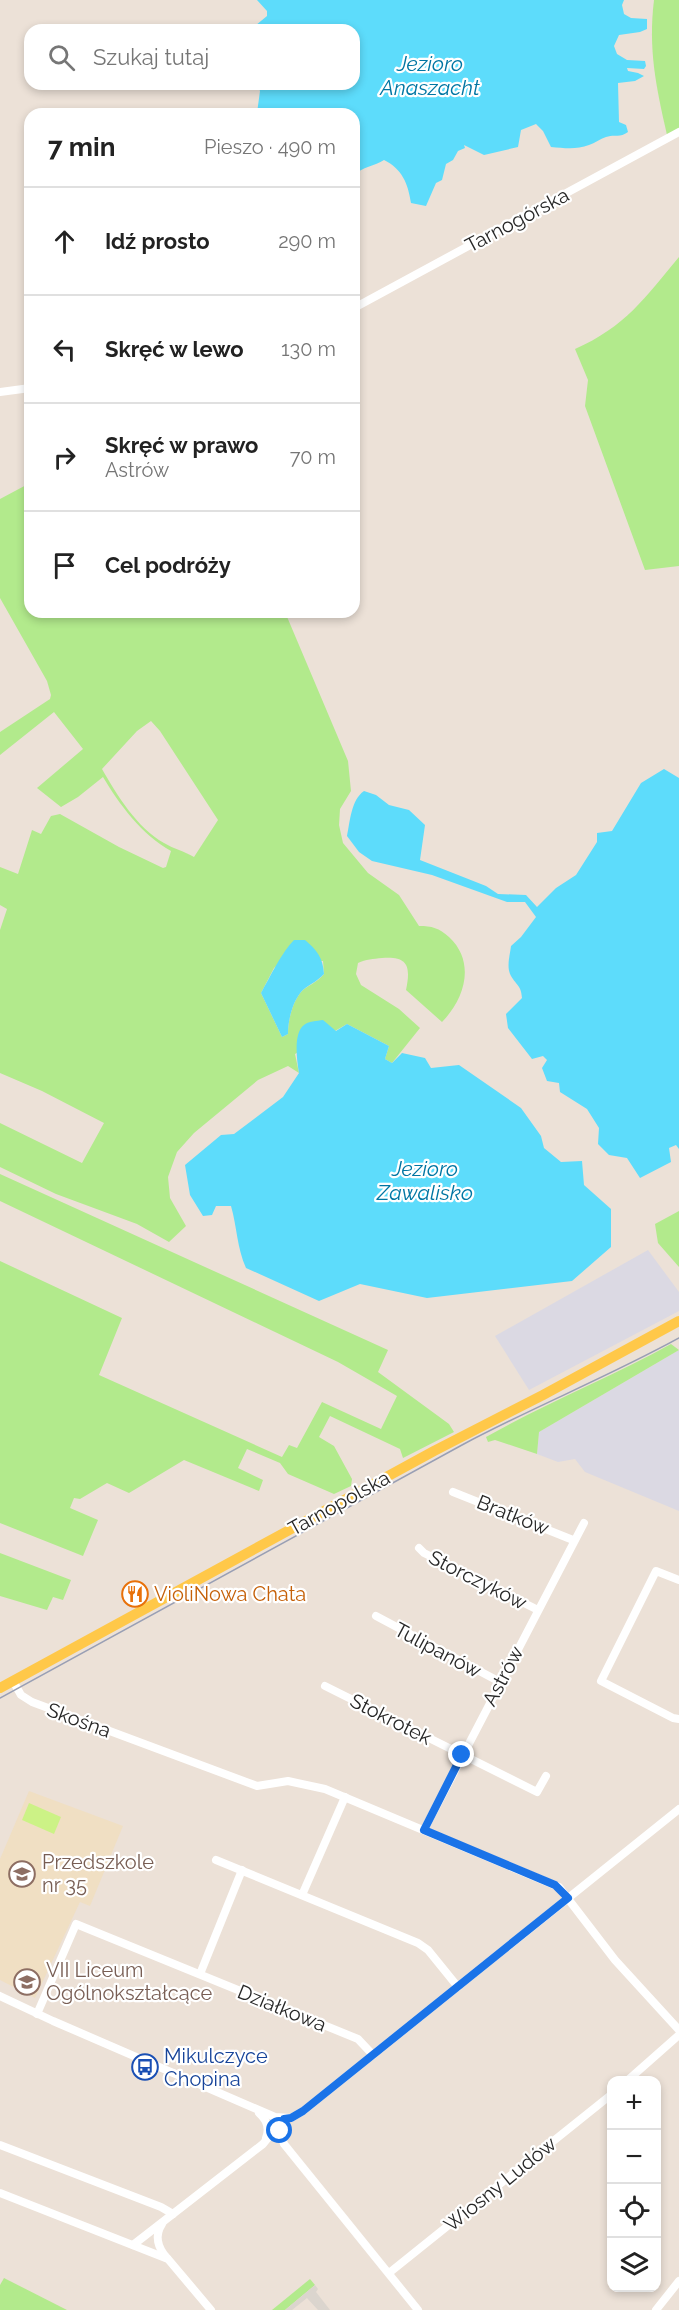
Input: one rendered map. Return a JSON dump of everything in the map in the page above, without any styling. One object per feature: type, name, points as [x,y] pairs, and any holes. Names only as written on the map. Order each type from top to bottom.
[{"type":"main road","name":"Tarnopolska","points":[[0,1688],[442,1446],[543,1395],[679,1321]]},
{"type":"street","name":"Tarnogórska","points":[[360,305],[679,132]]},
{"type":"street","points":[[0,392],[24,389]]},
{"type":"street","name":"Bratków","points":[[453,1492],[573,1540]]},
{"type":"street","name":"Astrów","points":[[424,1830],[584,1522]]},
{"type":"street","name":"Storczyków","points":[[419,1548],[424,1553],[538,1610]]},
{"type":"street","points":[[679,1580],[656,1571],[601,1681],[679,1719]]},
{"type":"street","name":"Tulipanów","points":[[376,1616],[500,1683]]},
{"type":"street","name":"Skośna","points":[[13,1681],[21,1695],[32,1702],[257,1786],[281,1781],[298,1783],[345,1797],[555,1885],[568,1898],[615,1960],[679,2030]]},
{"type":"street","name":"Stokrotek","points":[[325,1686],[537,1792],[546,1776]]},
{"type":"street","points":[[302,1894],[345,1797]]},
{"type":"street","points":[[0,1996],[255,2109],[284,2119],[291,2118],[303,2111],[679,1809]]},
{"type":"street","points":[[216,1860],[422,1945],[458,1987]]},
{"type":"street","points":[[200,1974],[242,1870]]},
{"type":"street","name":"Działkowa","points":[[37,2014],[76,1924],[358,2039],[373,2055]]},
{"type":"street","points":[[633,2076],[679,2035]]},
{"type":"street","name":"Wiosny Ludów","points":[[389,2273],[607,2098]]},
{"type":"street","points":[[255,2109],[267,2122],[267,2136],[263,2144]]},
{"type":"street","points":[[284,2119],[280,2131],[284,2144],[418,2310]]},
{"type":"street","points":[[133,2245],[263,2144],[284,2119]]},
{"type":"street","points":[[263,2144],[274,2140],[284,2144]]},
{"type":"street","points":[[0,2145],[162,2207],[173,2214]]},
{"type":"street","points":[[0,2193],[168,2259]]},
{"type":"street","points":[[164,2221],[159,2228],[157,2240],[162,2253],[212,2310]]},
{"type":"street","points":[[656,2310],[679,2281]]},
{"type":"shaded area","points":[[648,1250],[679,1292],[679,1311],[529,1390],[495,1336]]},
{"type":"shaded area","points":[[679,1350],[679,1511],[585,1472],[575,1459],[558,1462],[537,1454],[539,1432]]},
{"type":"shaded area","points":[[29,1791],[123,1826],[90,1906],[80,1902],[35,1998],[0,1980],[0,1859]]},
{"type":"shaded area","points":[[315,2285],[318,2289],[316,2292],[330,2310],[318,2310],[307,2298],[292,2310],[285,2310]]},
{"type":"green space","points":[[654,0],[679,0],[679,128],[667,135],[654,68],[652,18]]},
{"type":"green space","points":[[679,257],[679,566],[645,570],[585,406],[588,380],[575,349],[621,321]]},
{"type":"green space","points":[[24,486],[24,618],[288,618],[348,761],[351,791],[340,809],[339,825],[343,843],[368,873],[399,895],[419,926],[435,928],[445,934],[463,958],[465,969],[461,992],[457,1003],[442,1022],[406,990],[408,975],[406,964],[402,961],[382,958],[358,963],[356,974],[361,985],[399,1009],[420,1028],[392,1063],[385,1059],[389,1046],[347,1024],[295,1054],[299,1073],[288,1066],[258,1080],[194,1133],[177,1152],[168,1177],[170,1198],[186,1226],[169,1242],[137,1224],[56,1194],[0,1167],[0,1123],[82,1163],[104,1123],[42,1091],[0,1073],[0,930],[7,909],[0,905],[0,867],[18,874],[32,830],[41,834],[51,816],[60,814],[119,847],[163,868],[166,867],[171,851],[141,828],[116,798],[103,777],[61,807],[37,788],[83,749],[54,712],[0,755],[0,732],[50,699],[51,695],[47,681],[0,598],[0,499]],"holes":[[[151,721],[160,731],[218,820],[194,857],[164,843],[145,829],[121,800],[102,769],[137,731]],[[323,961],[324,974],[298,996],[291,1012],[288,1034],[282,1037],[261,993],[274,968],[280,963]]]},
{"type":"green space","points":[[0,1174],[388,1350],[378,1372],[449,1424],[454,1432],[403,1458],[400,1449],[330,1416],[319,1437],[334,1446],[352,1479],[351,1486],[334,1494],[288,1474],[280,1463],[247,1449],[238,1468],[263,1480],[259,1491],[184,1460],[129,1493],[107,1483],[80,1499],[74,1498],[70,1508],[98,1520],[83,1556],[0,1523],[0,1261],[122,1318],[99,1375],[282,1457],[289,1445],[297,1448],[322,1402],[381,1429],[397,1396],[338,1362],[0,1201]]},
{"type":"green space","points":[[679,1211],[679,1267],[658,1243],[655,1224]]},
{"type":"green space","points":[[671,1344],[679,1350],[539,1432],[537,1454],[495,1440],[488,1442],[486,1437]]},
{"type":"green space","points":[[0,1553],[71,1580],[63,1600],[53,1597],[47,1610],[0,1596]]},
{"type":"green space","points":[[29,1803],[61,1817],[54,1834],[22,1820]]},
{"type":"green space","points":[[4,2278],[67,2310],[0,2310],[0,2285]]},
{"type":"green space","points":[[310,2279],[315,2285],[285,2310],[272,2310]]},
{"type":"water","name":"Jezioro Anaszacht","points":[[257,0],[624,0],[622,5],[624,14],[631,18],[647,19],[647,29],[619,35],[614,46],[617,54],[627,60],[645,61],[646,66],[644,69],[627,68],[628,71],[644,76],[635,81],[618,83],[619,122],[626,125],[628,132],[606,137],[579,148],[551,147],[543,131],[536,124],[521,130],[518,147],[484,155],[464,145],[465,148],[458,151],[453,160],[446,164],[442,180],[436,183],[426,206],[411,203],[408,189],[400,172],[384,160],[360,171],[360,108],[258,108],[260,90],[360,90],[360,24],[257,24],[267,16],[267,11]]},
{"type":"water","points":[[664,769],[679,778],[679,1149],[676,1145],[669,1148],[671,1162],[640,1178],[627,1158],[609,1155],[598,1144],[599,1128],[587,1109],[560,1092],[559,1083],[547,1081],[542,1068],[547,1060],[543,1056],[532,1059],[508,1028],[506,1014],[522,998],[520,988],[509,969],[511,946],[536,917],[525,902],[507,902],[432,875],[372,861],[359,852],[347,836],[356,800],[364,791],[376,795],[389,805],[409,810],[425,825],[420,860],[486,886],[498,894],[526,895],[537,907],[556,888],[576,875],[597,842],[597,833],[612,831],[641,783]]},
{"type":"water","points":[[294,940],[305,940],[313,947],[321,959],[324,974],[298,996],[291,1012],[288,1034],[282,1037],[261,993]]},
{"type":"water","name":"Jezioro Zawalisko","points":[[323,1020],[336,1031],[347,1024],[389,1046],[385,1059],[392,1063],[402,1053],[425,1058],[431,1068],[459,1065],[521,1108],[541,1136],[544,1148],[561,1162],[582,1161],[584,1185],[611,1209],[611,1247],[572,1281],[427,1298],[360,1284],[319,1301],[246,1268],[231,1206],[216,1206],[212,1215],[203,1216],[190,1195],[185,1165],[221,1135],[234,1134],[283,1097],[299,1073],[298,1034],[304,1025]]},
{"type":"tram line","points":[[0,1698],[462,1445],[679,1338]]},
{"type":"place","name":"VioliNowa Chata","points":[[135,1594]]},
{"type":"place","name":"Przedszkole nr 35","points":[[22,1874]]},
{"type":"place","name":"VII Liceum Ogólnokształcące","points":[[27,1982]]},
{"type":"place","name":"Mikulczyce Chopina","points":[[145,2067]]},
{"type":"route","points":[[280,2131],[284,2119],[303,2111],[568,1898],[555,1885],[424,1830],[462,1755]]}]
